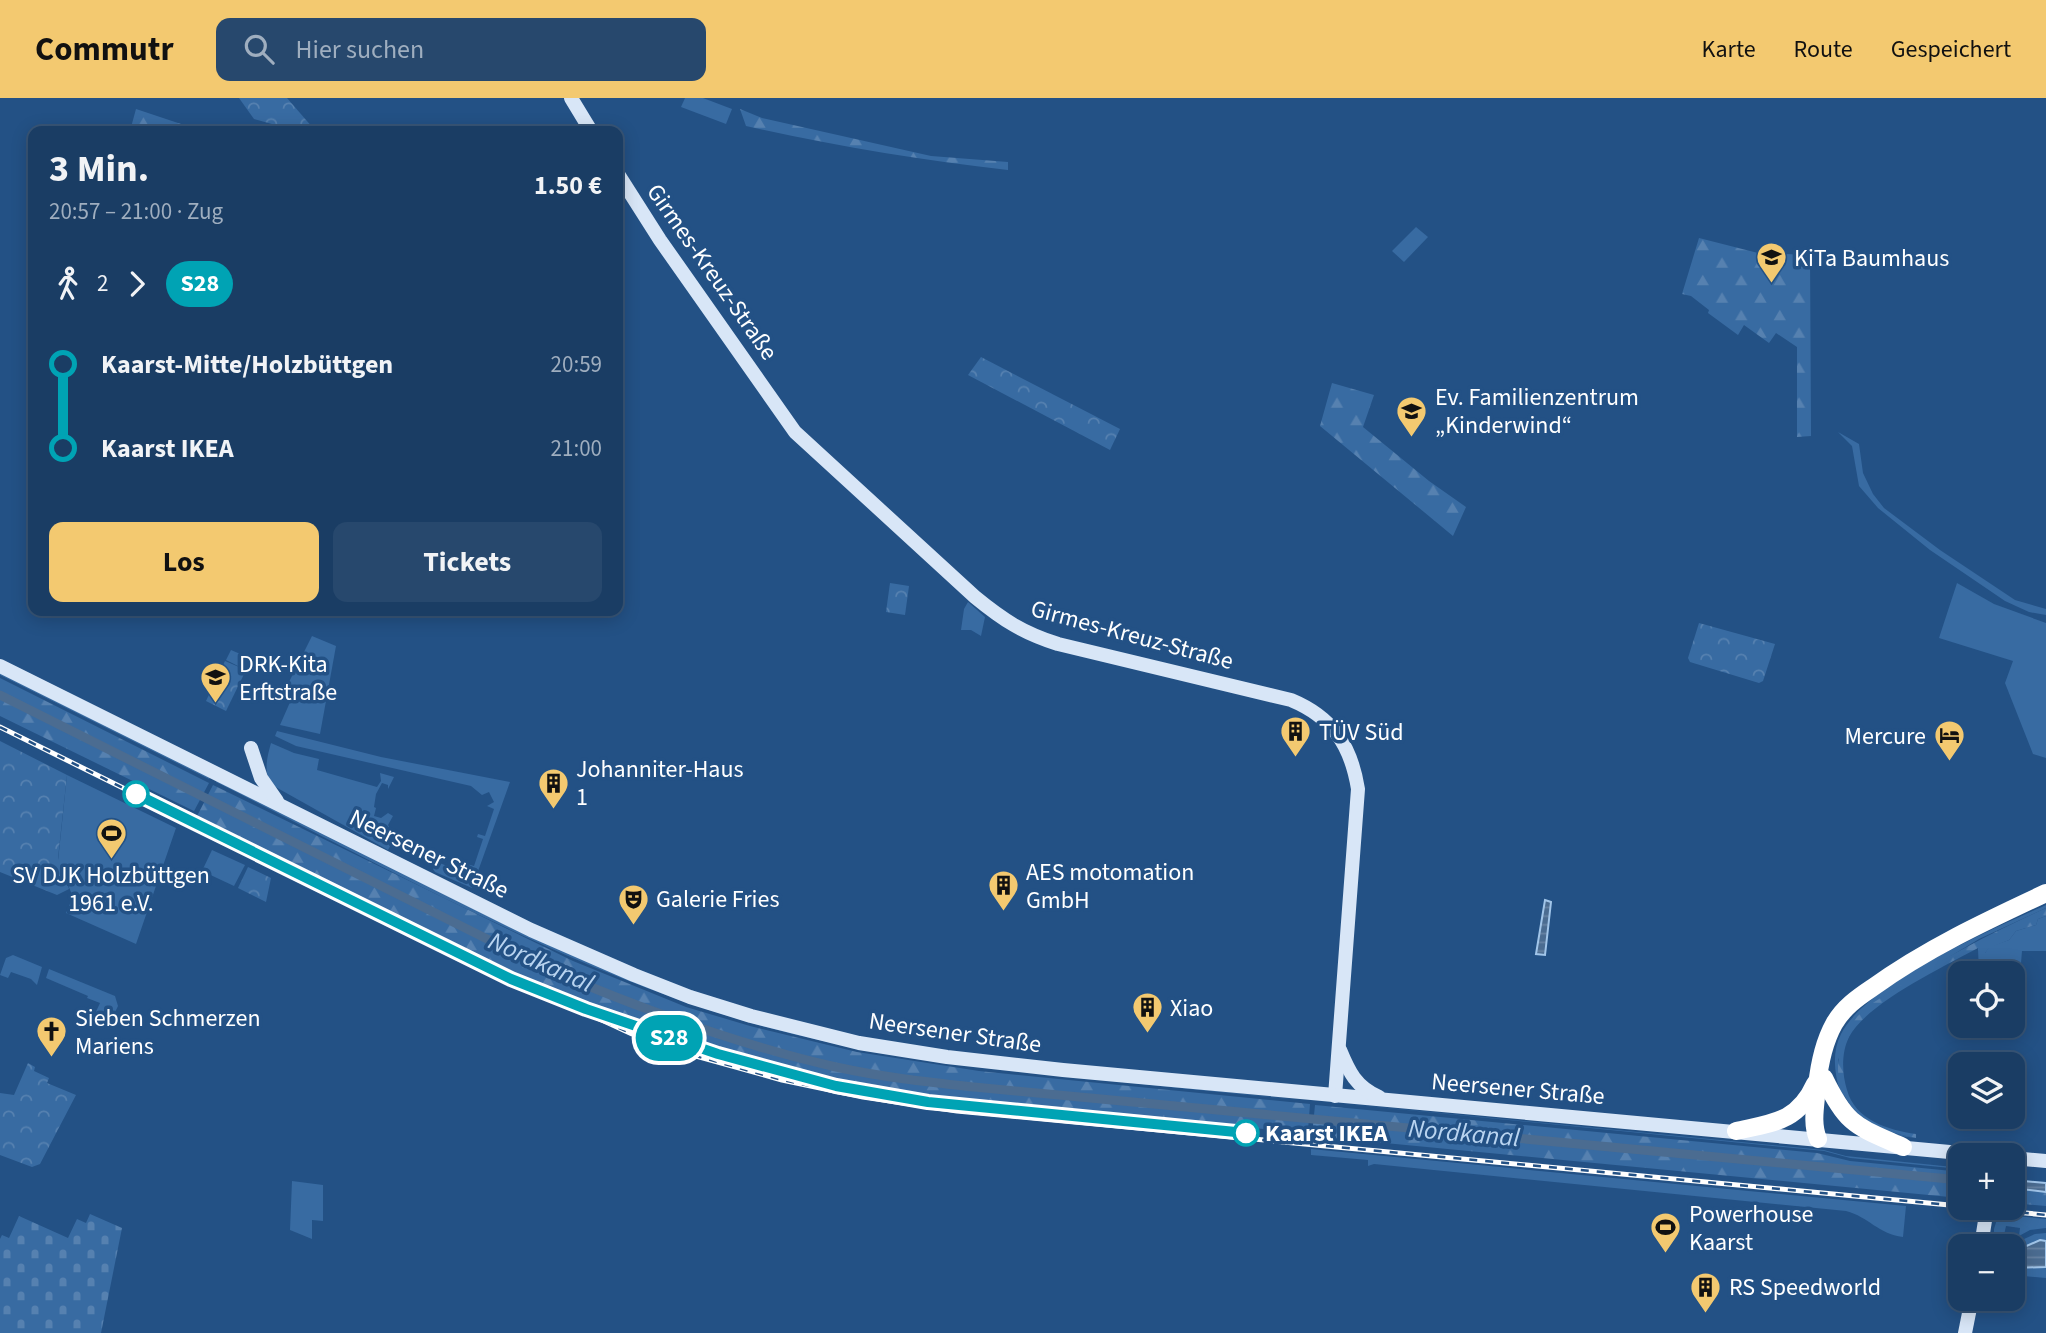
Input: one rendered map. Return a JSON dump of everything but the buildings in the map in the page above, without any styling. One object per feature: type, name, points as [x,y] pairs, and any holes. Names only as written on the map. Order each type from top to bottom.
[{"type":"highway","points":[[1818,1139],[1814,1123],[1823,1056],[1833,1025],[1850,1003],[1894,971],[1943,942],[2046,893]]},
{"type":"highway","points":[[1736,1131],[1773,1123],[1793,1114],[1821,1078]]},
{"type":"highway","points":[[1821,1078],[1847,1118],[1864,1130],[1903,1147]]},
{"type":"main road","points":[[571,98],[588,126]]},
{"type":"main road","name":"Girmes-Kreuz-Straße","points":[[623,182],[694,289],[795,432],[998,616],[1025,632],[1058,644],[1291,700],[1315,711],[1333,727],[1348,754],[1358,789],[1335,1096]]},
{"type":"main road","name":"Neersener Straße","points":[[0,666],[587,956],[690,997],[751,1016],[859,1043],[947,1057],[1335,1096],[1948,1152]]},
{"type":"main road","points":[[251,748],[261,778],[280,805]]},
{"type":"main road","points":[[1339,1048],[1354,1081],[1361,1088],[1386,1101]]},
{"type":"main road","points":[[1929,1150],[1948,1159]]},
{"type":"main road","points":[[2025,1160],[2046,1161]]},
{"type":"main road","points":[[1965,1333],[1969,1311]]},
{"type":"green space","points":[[239,98],[287,98],[311,126],[279,126],[254,119]]},
{"type":"green space","points":[[685,98],[703,98],[732,109],[726,124],[681,107]]},
{"type":"green space","points":[[136,109],[187,126],[131,126]]},
{"type":"green space","points":[[740,109],[762,118],[931,156],[1008,162],[1008,170],[877,152],[746,126]]},
{"type":"green space","points":[[1416,227],[1428,237],[1404,262],[1392,251]]},
{"type":"green space","points":[[1699,238],[1758,253],[1810,255],[1811,436],[1797,437],[1797,347],[1776,333],[1769,343],[1744,325],[1738,335],[1708,313],[1709,310],[1691,296],[1682,294]]},
{"type":"green space","points":[[981,357],[1120,429],[1110,450],[968,375]]},
{"type":"green space","points":[[1332,383],[1374,395],[1363,427],[1429,481],[1466,507],[1453,536],[1320,426]]},
{"type":"green space","points":[[1838,432],[1859,444],[1863,473],[1873,494],[1884,508],[1940,550],[2015,600],[2046,609],[2046,615],[2029,612],[2005,601],[1930,550],[1878,508],[1859,486],[1852,446]]},
{"type":"green space","points":[[890,583],[909,586],[905,615],[886,612]]},
{"type":"green space","points":[[1957,583],[1994,604],[2046,623],[2046,758],[2033,754],[2005,683],[2013,661],[1939,638]]},
{"type":"green space","points":[[968,602],[985,617],[981,636],[971,630],[961,630],[964,609]]},
{"type":"green space","points":[[1699,623],[1775,644],[1763,681],[1759,683],[1690,662],[1688,658]]},
{"type":"green space","points":[[312,636],[336,646],[320,734],[280,725],[291,700],[282,696]]},
{"type":"green space","points":[[231,650],[245,656],[240,667],[226,660]]},
{"type":"green space","points":[[225,661],[246,670],[226,711],[206,701]]},
{"type":"green space","points":[[0,672],[211,777],[209,779],[0,675]]},
{"type":"green space","points":[[0,678],[209,783],[194,811],[0,716]]},
{"type":"green space","points":[[277,731],[381,757],[510,782],[472,888],[433,869],[437,862],[455,869],[467,864],[474,866],[483,839],[477,837],[478,834],[485,836],[494,809],[487,806],[494,802],[489,792],[482,795],[471,786],[296,746],[275,736]]},
{"type":"green space","points":[[0,741],[67,775],[58,858],[69,889],[57,895],[0,872]]},
{"type":"green space","points":[[271,743],[294,753],[319,759],[317,770],[377,787],[381,781],[380,773],[394,777],[388,789],[388,785],[382,783],[376,794],[374,807],[374,816],[381,818],[388,813],[393,816],[388,825],[395,837],[388,850],[272,785],[267,770]]},
{"type":"green space","name":"SV DJK Holzbüttgen 1961 e.V.","points":[[67,775],[176,828],[136,944],[66,913],[73,897],[58,861]]},
{"type":"green space","points":[[217,780],[526,935],[631,980],[979,1066],[1309,1101],[950,1063],[828,1042],[748,1022],[610,974],[543,945],[411,882],[216,782]]},
{"type":"green space","points":[[213,785],[573,961],[686,1007],[857,1052],[979,1071],[1310,1104],[1308,1130],[1269,1127],[1264,1129],[1166,1119],[1165,1123],[891,1093],[782,1070],[690,1043],[556,992],[196,818]]},
{"type":"green space","points":[[212,850],[245,865],[234,886],[202,871]]},
{"type":"green space","points":[[248,867],[271,878],[266,902],[238,888]]},
{"type":"green space","points":[[2046,905],[2046,908],[1979,939],[1878,1000],[1859,1015],[1838,1060],[1845,1099],[1864,1119],[1896,1134],[1916,1138],[1892,1134],[1860,1119],[1845,1102],[1835,1069],[1836,1048],[1841,1034],[1855,1015],[1876,996],[1933,959]]},
{"type":"green space","points":[[2046,908],[2046,916],[2038,919],[2036,925],[2016,931],[2009,940],[1989,948],[1985,953],[1985,961],[1979,961],[1978,948],[1954,961],[1948,961],[1948,964],[1907,987],[1872,1011],[1849,1037],[1843,1063],[1851,1100],[1857,1109],[1874,1122],[1916,1134],[1916,1138],[1871,1123],[1853,1108],[1846,1098],[1839,1078],[1840,1051],[1857,1017],[1877,1000],[1935,964]]},
{"type":"green space","points":[[2046,916],[2046,951],[2022,951],[2021,961],[1985,961],[1985,953],[1989,947],[2009,940],[2016,931],[2036,925],[2038,919]]},
{"type":"green space","points":[[13,955],[42,967],[37,985],[31,979],[11,972],[8,978],[0,975],[6,958]]},
{"type":"green space","points":[[49,969],[115,996],[118,1006],[110,1023],[94,1016],[100,1003],[46,978]]},
{"type":"green space","points":[[28,1063],[35,1067],[34,1071],[49,1078],[47,1083],[76,1095],[40,1164],[32,1167],[0,1155],[0,1093],[14,1095]]},
{"type":"green space","points":[[1315,1101],[1824,1150],[1846,1156],[1948,1168],[1850,1158],[1824,1151]]},
{"type":"green space","points":[[1315,1105],[1817,1153],[1850,1161],[1948,1171],[1948,1197],[1312,1136]]},
{"type":"green space","points":[[1311,1149],[1906,1206],[1903,1237],[1887,1233],[1846,1211],[1374,1164],[1368,1166],[1368,1160],[1311,1155]]},
{"type":"green space","points":[[292,1181],[323,1185],[323,1221],[312,1220],[312,1239],[290,1230]]},
{"type":"green space","points":[[2025,1189],[2046,1192],[2046,1206],[2025,1204]]},
{"type":"green space","points":[[90,1214],[122,1228],[101,1333],[0,1333],[2,1235],[9,1238],[19,1216],[68,1238],[77,1219],[86,1223]]},
{"type":"green space","points":[[2025,1217],[2046,1219],[2046,1228],[2023,1234],[2019,1234],[2020,1228],[2006,1226],[2004,1234],[1994,1234],[1997,1220],[2025,1220]]},
{"type":"green space","points":[[2046,1233],[2046,1278],[2025,1276],[2025,1239]]},
{"type":"shaded area","points":[[1545,900],[1551,902],[1545,955],[1536,954]]},
{"type":"shaded area","points":[[2025,1181],[2046,1183],[2046,1192],[2025,1189]]},
{"type":"shaded area","points":[[2040,1240],[2046,1241],[2046,1267],[2025,1268],[2025,1247]]},
{"type":"waterway","name":"Nordkanal","points":[[0,695],[543,967],[687,1024],[798,1058],[870,1074],[974,1087],[1948,1179]]},
{"type":"railway","points":[[0,727],[448,949],[632,1034],[696,1056],[782,1080],[863,1097],[957,1111],[1948,1205]]},
{"type":"railway","points":[[2025,1213],[2046,1215]]},
{"type":"train","name":"S28","points":[[136,794],[511,979],[586,1009],[718,1054],[836,1086],[894,1097],[985,1109],[1246,1133]]},
{"type":"place","name":"KiTa Baumhaus","points":[[1771,285]]},
{"type":"place","name":"Ev. Familienzentrum „Kinderwind“","points":[[1412,438]]},
{"type":"place","name":"DRK-Kita Erftstraße","points":[[216,705]]},
{"type":"place","name":"TÜV Süd","points":[[1296,759]]},
{"type":"place","name":"Mercure","points":[[1949,763]]},
{"type":"place","name":"Johanniter-Haus 1","points":[[553,810]]},
{"type":"place","name":"SV DJK Holzbüttgen 1961 e.V.","points":[[111,860]]},
{"type":"place","name":"AES motomation GmbH","points":[[1003,913]]},
{"type":"place","name":"Galerie Fries","points":[[633,926]]},
{"type":"place","name":"Xiao","points":[[1147,1035]]},
{"type":"place","name":"Sieben Schmerzen Mariens","points":[[52,1059]]},
{"type":"place","name":"Kaarst IKEA","points":[[1246,1133]]},
{"type":"place","name":"Powerhouse Kaarst","points":[[1666,1255]]},
{"type":"place","name":"RS Speedworld","points":[[1706,1314]]}]
